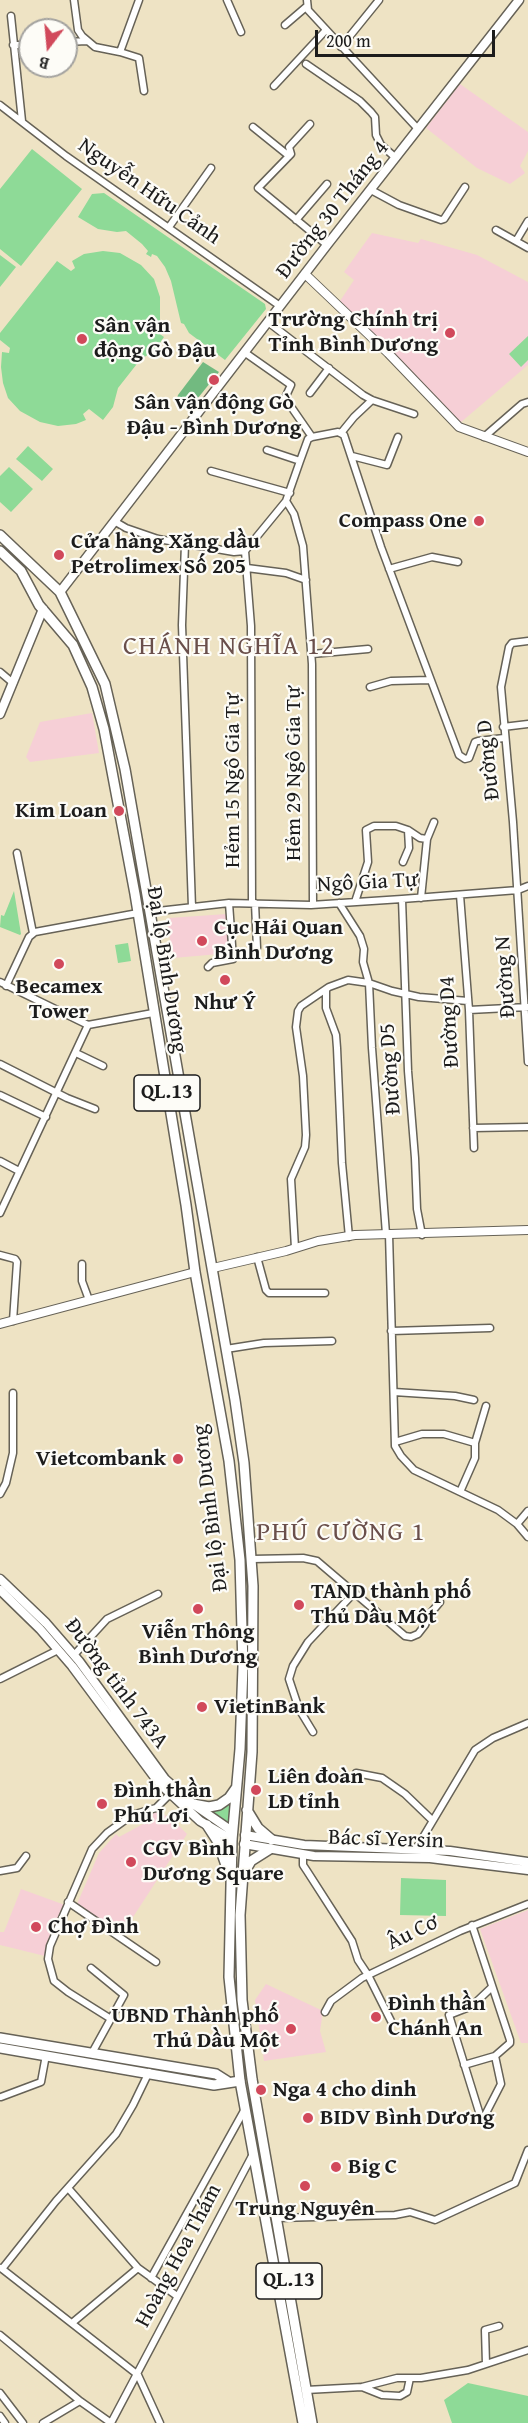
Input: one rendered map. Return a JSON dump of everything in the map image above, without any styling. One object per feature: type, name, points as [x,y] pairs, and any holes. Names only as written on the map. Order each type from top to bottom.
[{"type":"main road","name":"Đường 30 Tháng 4","points":[[59,592],[519,0]]},
{"type":"main road","name":"Đại lộ Bình Dương","points":[[0,535],[59,592],[105,684],[125,769],[213,1268],[244,1463],[252,1559],[252,1752],[241,1881],[242,1992],[252,2079],[258,2087],[267,2134],[263,2140],[312,2423]]},
{"type":"main road","name":"QL.13","points":[[0,551],[21,571],[43,609]]},
{"type":"main road","points":[[0,714],[43,609],[50,611],[61,603],[59,592],[48,587],[41,590],[37,601]]},
{"type":"main road","name":"Đại lộ Bình Dương","points":[[43,609],[74,645],[92,687],[104,729],[138,913],[195,1272],[229,1461],[240,1560],[243,1666],[232,1836],[229,1977],[240,2081],[303,2423]]},
{"type":"main road","points":[[138,913],[149,912]]},
{"type":"main road","points":[[195,1272],[213,1268]]},
{"type":"main road","points":[[240,1560],[252,1559]]},
{"type":"main road","name":"Đường tỉnh 743A","points":[[0,1579],[46,1623],[74,1655],[136,1748],[165,1779],[232,1836]]},
{"type":"main road","name":"Đường tỉnh 743A","points":[[0,1590],[58,1650],[170,1794],[207,1825],[232,1836]]},
{"type":"main road","points":[[193,1804],[209,1807],[219,1805],[229,1798],[237,1786]]},
{"type":"main road","points":[[241,1881],[251,1861],[271,1844],[247,1809]]},
{"type":"main road","points":[[207,1825],[221,1848],[231,1879]]},
{"type":"main road","points":[[232,1836],[244,1839]]},
{"type":"main road","name":"Bác sĩ Yersin","points":[[244,1839],[271,1844],[303,1854],[370,1852],[473,1857],[509,1863],[528,1870]]},
{"type":"main road","name":"Bác sĩ Yersin","points":[[271,1844],[370,1852]]},
{"type":"main road","name":"Bác sĩ Yersin","points":[[509,1863],[528,1862]]},
{"type":"main road","points":[[0,2038],[216,2074],[227,2081]]},
{"type":"main road","points":[[0,2048],[214,2085],[227,2081],[252,2079]]},
{"type":"street","points":[[74,0],[78,30],[87,41],[104,50],[139,58],[144,91]]},
{"type":"street","points":[[120,52],[139,0]]},
{"type":"street","points":[[227,0],[241,32]]},
{"type":"street","points":[[341,47],[376,1]]},
{"type":"street","points":[[285,26],[307,3],[326,30],[418,129]]},
{"type":"street","points":[[11,15],[22,121]]},
{"type":"street","points":[[274,86],[326,30]]},
{"type":"street","points":[[78,41],[87,41]]},
{"type":"street","points":[[13,45],[18,45]]},
{"type":"street","points":[[306,64],[360,101],[371,112],[375,117],[376,135],[381,145],[396,158]]},
{"type":"street","name":"Nguyễn Hữu Cảnh","points":[[0,105],[66,156],[280,306]]},
{"type":"street","points":[[310,124],[289,147],[291,154],[258,188],[327,245]]},
{"type":"street","points":[[253,127],[289,156]]},
{"type":"street","points":[[169,227],[212,168]]},
{"type":"street","points":[[296,220],[327,184]]},
{"type":"street","points":[[371,190],[399,205],[441,220],[444,219],[465,187]]},
{"type":"street","points":[[516,241],[528,221]]},
{"type":"street","points":[[496,231],[528,248]]},
{"type":"street","points":[[305,274],[381,346],[459,427],[528,452]]},
{"type":"street","points":[[268,322],[372,400],[414,414]]},
{"type":"street","points":[[244,352],[291,385],[285,398],[312,437]]},
{"type":"street","points":[[309,393],[329,368]]},
{"type":"street","points":[[114,521],[144,535],[234,552],[244,551],[286,501],[308,440],[312,437],[341,433],[372,400]]},
{"type":"street","points":[[484,437],[522,404],[528,403]]},
{"type":"street","points":[[341,433],[352,456],[389,569],[459,755],[465,759],[469,758],[475,742],[504,738]]},
{"type":"street","points":[[352,456],[387,465],[398,437]]},
{"type":"street","points":[[267,450],[300,461]]},
{"type":"street","points":[[211,471],[290,493]]},
{"type":"street","name":"Hẻm 29 Ngô Gia Tự","points":[[286,501],[294,514],[300,534],[312,654],[314,905]]},
{"type":"street","points":[[185,543],[182,625],[192,907]]},
{"type":"street","name":"Hẻm 15 Ngô Gia Tự","points":[[244,551],[251,626],[254,903],[257,948]]},
{"type":"street","points":[[389,569],[432,557],[458,562]]},
{"type":"street","points":[[247,568],[286,573],[306,580]]},
{"type":"street","name":"Đường D","points":[[518,890],[501,687],[508,647],[528,641]]},
{"type":"street","points":[[312,654],[368,649]]},
{"type":"street","points":[[0,672],[13,683]]},
{"type":"street","points":[[370,687],[391,681],[430,680]]},
{"type":"street","points":[[503,727],[528,724]]},
{"type":"street","points":[[421,898],[427,839],[434,822]]},
{"type":"street","points":[[355,902],[368,862],[366,830],[374,826],[396,826],[427,839]]},
{"type":"street","points":[[403,862],[409,848],[408,830]]},
{"type":"street","points":[[17,853],[33,933]]},
{"type":"street","name":"Ngô Gia Tự","points":[[149,912],[229,903],[314,905],[402,900],[518,890],[528,886]]},
{"type":"street","name":"Ngô Gia Tự","points":[[518,890],[528,893]]},
{"type":"street","name":"Đường N","points":[[518,890],[527,1007],[528,1062]]},
{"type":"street","name":"Đường D4","points":[[460,895],[469,1010],[474,1148]]},
{"type":"street","name":"Đường D5","points":[[402,900],[417,1209],[422,1235]]},
{"type":"street","points":[[208,967],[212,963],[232,959],[229,903]]},
{"type":"street","points":[[339,903],[360,936],[364,949],[363,962],[369,983],[372,1048],[388,1234],[395,1442],[401,1456],[414,1470],[498,1510],[517,1524],[528,1538]]},
{"type":"street","points":[[138,913],[33,933],[3,984],[88,1025],[153,1013]]},
{"type":"street","points":[[295,1248],[291,1179],[300,1160],[306,1135],[297,1015],[301,1006],[326,992],[329,987],[348,980],[369,983],[405,994],[468,1001]]},
{"type":"street","points":[[326,992],[326,1008],[336,1035],[342,1163],[349,1237]]},
{"type":"street","points":[[469,1010],[527,1007]]},
{"type":"street","points":[[0,1212],[3,1196],[19,1171],[46,1117],[88,1025]]},
{"type":"street","points":[[76,1053],[103,1066]]},
{"type":"street","points":[[0,1064],[95,1109]]},
{"type":"street","points":[[0,1095],[46,1117]]},
{"type":"street","points":[[473,1128],[528,1127]]},
{"type":"street","points":[[0,1161],[19,1171]]},
{"type":"street","points":[[213,1268],[318,1241],[349,1237],[528,1230]]},
{"type":"street","points":[[0,1256],[15,1259],[17,1267],[13,1321]]},
{"type":"street","points":[[257,1257],[266,1290],[269,1293],[325,1293]]},
{"type":"street","points":[[82,1264],[82,1281],[89,1300]]},
{"type":"street","points":[[0,1324],[195,1272]]},
{"type":"street","points":[[391,1331],[490,1328]]},
{"type":"street","points":[[226,1349],[264,1343],[332,1341]]},
{"type":"street","points":[[394,1392],[446,1395],[474,1400]]},
{"type":"street","points":[[0,1494],[6,1483],[13,1453],[13,1393]]},
{"type":"street","points":[[460,1492],[475,1458],[475,1443],[486,1406]]},
{"type":"street","points":[[395,1442],[422,1434],[444,1434],[475,1443]]},
{"type":"street","points":[[517,1524],[528,1511]]},
{"type":"street","points":[[252,1559],[312,1558],[327,1568],[400,1633],[411,1637],[418,1634],[440,1602]]},
{"type":"street","points":[[313,1732],[299,1709],[289,1679],[293,1666],[308,1642],[354,1593]]},
{"type":"street","points":[[74,1655],[107,1618],[158,1594]]},
{"type":"street","points":[[0,1679],[58,1650]]},
{"type":"street","points":[[415,1853],[432,1820],[475,1750],[493,1738],[528,1723]]},
{"type":"street","points":[[356,1773],[382,1778],[405,1794],[432,1820]]},
{"type":"street","points":[[111,2019],[54,1981],[48,1959],[55,1933],[92,1849],[107,1833],[132,1815],[156,1808],[170,1794]]},
{"type":"street","points":[[303,1854],[303,1865],[352,1941],[358,1960],[391,2021]]},
{"type":"street","points":[[0,1871],[17,1868],[26,1856]]},
{"type":"street","points":[[68,1902],[156,1962]]},
{"type":"street","name":"Âu Cơ","points":[[324,2012],[331,2001],[368,1975],[472,1925],[528,1904]]},
{"type":"street","points":[[464,2066],[495,2056],[508,2046],[510,2040],[472,1925]]},
{"type":"street","points":[[91,1968],[124,1995],[92,2053]]},
{"type":"street","points":[[492,1987],[472,2006],[449,2015],[483,2119],[501,2084],[495,2056]]},
{"type":"street","points":[[1,2097],[41,2082],[46,2055]]},
{"type":"street","points":[[149,2072],[134,2105],[116,2134],[1,2269],[138,2375],[160,2423]]},
{"type":"street","points":[[151,2278],[245,2109]]},
{"type":"street","points":[[277,2218],[395,2215],[410,2212],[421,2213],[427,2219],[435,2220],[515,2183],[528,2150]]},
{"type":"street","name":"Hoàng Hoa Thám","points":[[111,2423],[253,2154]]},
{"type":"street","points":[[68,2188],[138,2268],[177,2296]]},
{"type":"street","points":[[72,2323],[138,2268]]},
{"type":"street","points":[[486,2364],[485,2330],[499,2326]]},
{"type":"street","points":[[0,2335],[80,2401],[111,2423]]},
{"type":"street","points":[[306,2390],[362,2387],[397,2378],[468,2370],[528,2350]]},
{"type":"street","points":[[362,2387],[382,2395],[400,2396],[407,2392],[410,2378]]},
{"type":"street","points":[[0,2392],[23,2423]]},
{"type":"street","points":[[43,2423],[80,2401]]},
{"type":"street","points":[[0,2416],[5,2423]]},
{"type":"shaded area","points":[[460,84],[528,132],[528,151],[520,166],[525,173],[510,184],[477,168],[426,128]]},
{"type":"shaded area","name":"Trường Chính trị Tỉnh Bình Dương","points":[[372,233],[418,243],[421,239],[477,255],[528,282],[528,365],[460,423],[340,301],[354,280],[344,272]]},
{"type":"shaded area","points":[[92,713],[99,753],[30,762],[26,757],[40,722]]},
{"type":"shaded area","points":[[227,914],[231,953],[173,958],[167,921],[169,918]]},
{"type":"shaded area","points":[[157,1811],[171,1818],[187,1834],[122,1934],[77,1904],[99,1853],[116,1834],[119,1837],[145,1823],[143,1817]]},
{"type":"shaded area","points":[[21,1889],[65,1905],[45,1956],[0,1945],[0,1932],[4,1932]]},
{"type":"shaded area","points":[[528,1910],[528,2043],[521,2043],[480,1929]]},
{"type":"shaded area","points":[[266,1984],[323,2011],[320,2031],[326,2052],[264,2061],[255,2000]]},
{"type":"green space","points":[[32,149],[82,189],[21,266],[0,249],[0,189]]},
{"type":"green space","points":[[104,193],[265,304],[266,309],[225,360],[189,333],[181,323],[171,281],[157,256],[152,254],[151,257],[146,254],[148,251],[142,244],[126,231],[98,229],[78,217],[92,194]]},
{"type":"green space","name":"Sân vận động Gò Đậu","points":[[103,251],[120,253],[141,265],[154,279],[160,297],[160,321],[153,322],[151,328],[164,337],[155,350],[140,360],[118,388],[113,407],[103,420],[89,409],[83,414],[86,420],[76,424],[58,426],[40,422],[20,411],[8,398],[1,367],[2,352],[9,353],[10,348],[0,340],[0,333],[57,261],[71,271],[75,268],[72,261],[84,254]]},
{"type":"green space","points":[[0,255],[16,267],[0,287]]},
{"type":"green space","points":[[528,336],[528,360],[521,367],[509,354]]},
{"type":"green space","points":[[203,362],[219,372],[189,409],[176,402],[178,395]]},
{"type":"green space","points":[[28,446],[53,469],[42,481],[16,459]]},
{"type":"green space","points":[[9,467],[33,489],[11,512],[0,502],[0,476]]},
{"type":"green space","points":[[14,891],[20,935],[0,927],[1,915],[4,916]]},
{"type":"green space","points":[[128,943],[131,961],[118,963],[115,945]]},
{"type":"green space","points":[[231,1804],[230,1823],[213,1813]]},
{"type":"green space","points":[[401,1878],[446,1880],[446,1916],[400,1915]]},
{"type":"green space","points":[[468,2383],[528,2396],[528,2423],[452,2423],[444,2400]]},
{"type":"place","name":"Trường Chính trị Tỉnh Bình Dương","points":[[450,333]]},
{"type":"place","name":"Sân vận động Gò Đậu","points":[[82,339]]},
{"type":"place","name":"Sân vận động Gò Đậu - Bình Dương","points":[[214,380]]},
{"type":"place","name":"Compass One","points":[[479,521]]},
{"type":"place","name":"Cửa hàng Xăng dầu Petrolimex Số 205","points":[[59,555]]},
{"type":"place","name":"Kim Loan","points":[[119,811]]},
{"type":"place","name":"Cục Hải Quan Bình Dương","points":[[202,941]]},
{"type":"place","name":"Becamex Tower","points":[[59,964]]},
{"type":"place","name":"Như Ý","points":[[225,980]]},
{"type":"place","name":"Vietcombank","points":[[178,1459]]},
{"type":"place","name":"TAND thành phố Thủ Dầu Một","points":[[299,1605]]},
{"type":"place","name":"Viễn Thông Bình Dương","points":[[198,1609]]},
{"type":"place","name":"VietinBank","points":[[202,1707]]},
{"type":"place","name":"Liên đoàn LĐ tỉnh","points":[[256,1790]]},
{"type":"place","name":"Đình thần Phú Lợi","points":[[102,1804]]},
{"type":"place","name":"CGV Bình Dương Square","points":[[131,1862]]},
{"type":"place","name":"Chợ Đình","points":[[36,1927]]},
{"type":"place","name":"Đình thần Chánh An","points":[[376,2017]]},
{"type":"place","name":"UBND Thành phố Thủ Dầu Một","points":[[291,2029]]},
{"type":"place","name":"Nga 4 cho dinh","points":[[261,2090]]},
{"type":"place","name":"BIDV Bình Dương","points":[[308,2118]]},
{"type":"place","name":"Big C","points":[[336,2167]]},
{"type":"place","name":"Trung Nguyên","points":[[305,2186]]},
{"type":"district","name":"CHÁNH NGHĨA 12","points":[[229,647]]},
{"type":"district","name":"PHÚ CƯỜNG 1","points":[[341,1533]]}]
